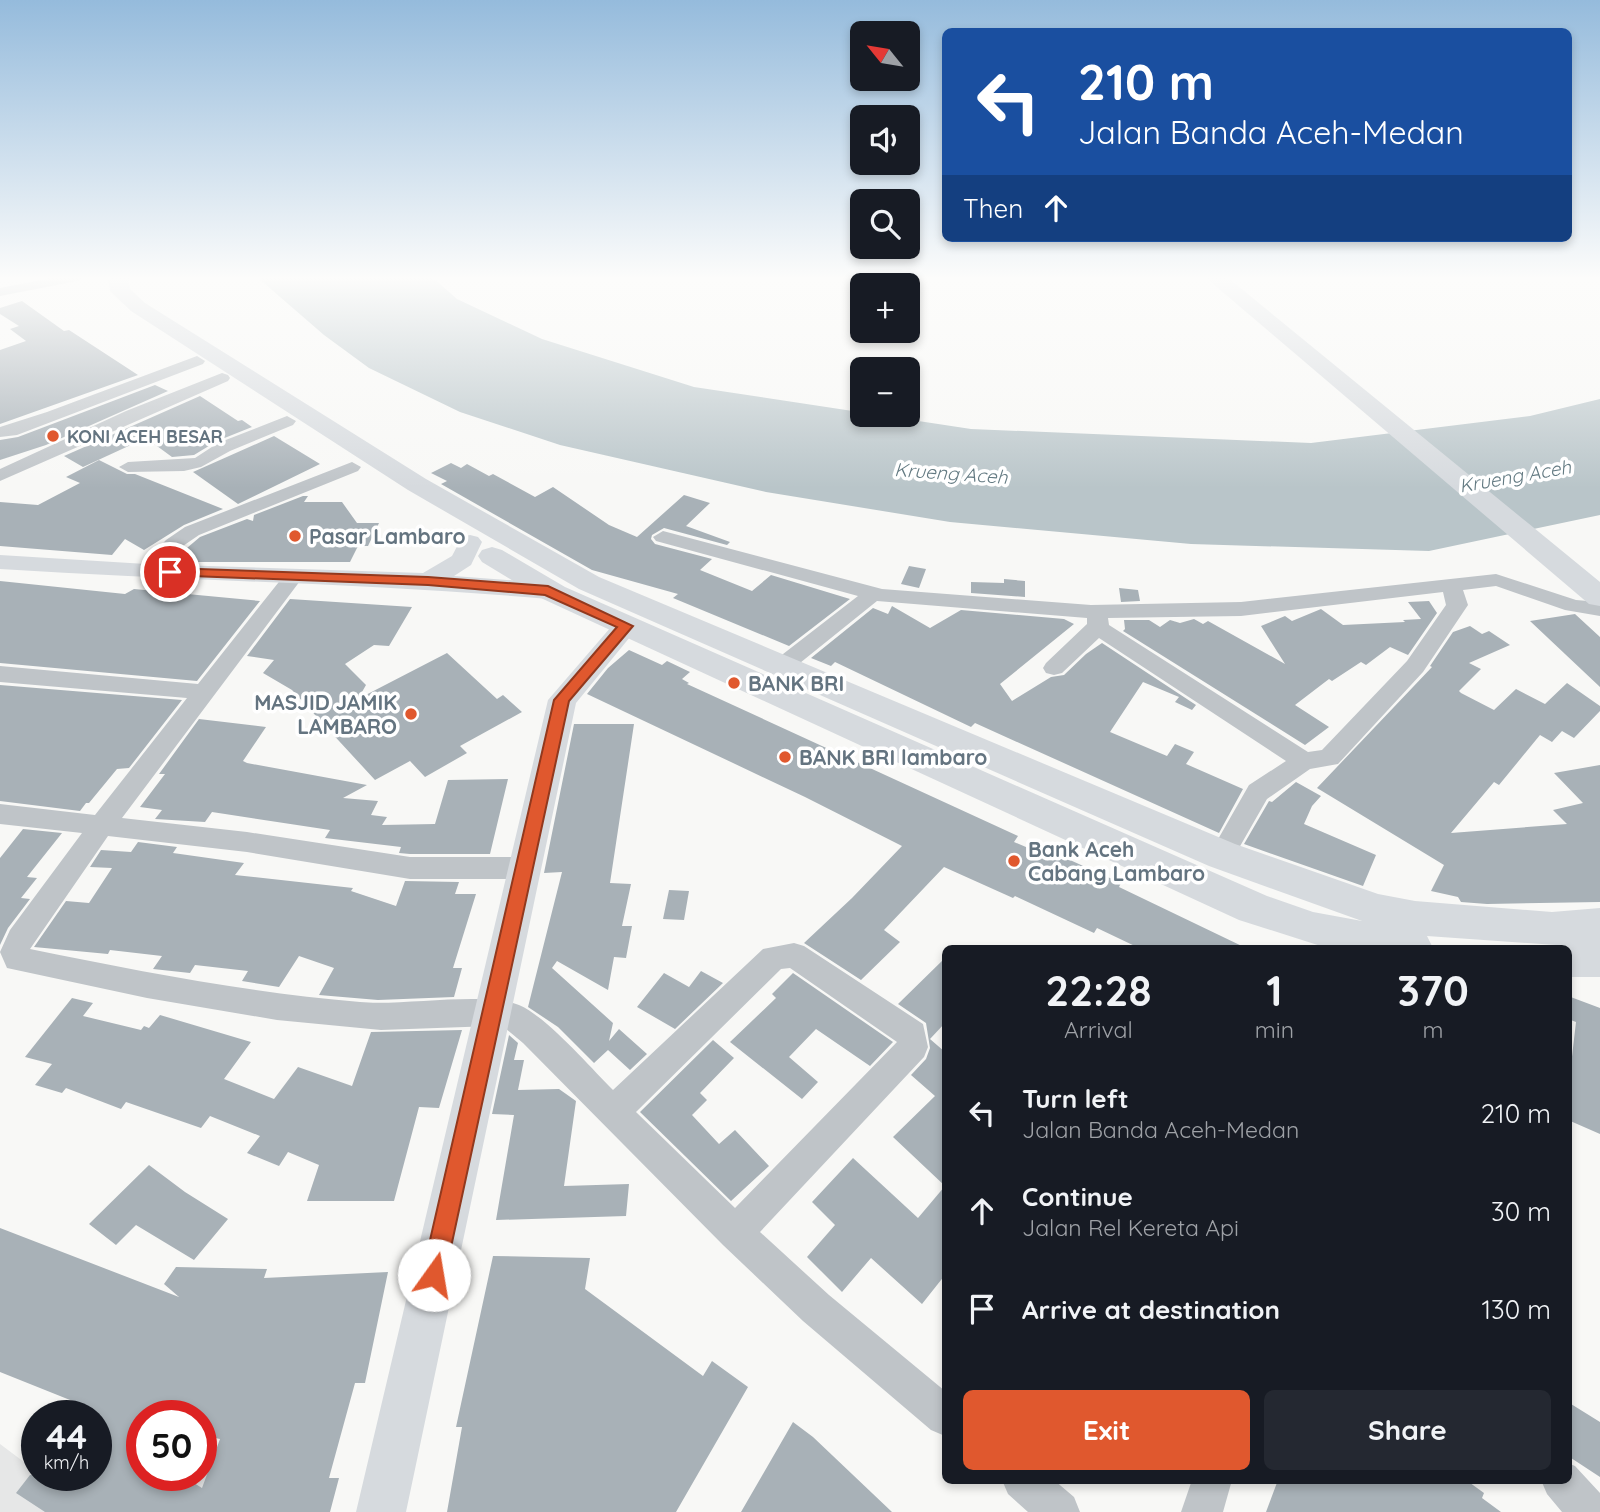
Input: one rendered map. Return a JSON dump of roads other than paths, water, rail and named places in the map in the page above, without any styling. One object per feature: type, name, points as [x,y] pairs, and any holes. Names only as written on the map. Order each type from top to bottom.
[{"type":"highway","points":[[174,348],[399,474],[528,551],[589,583],[1222,855],[1377,910],[1415,918],[1552,929],[1600,925]]},
{"type":"highway","points":[[195,348],[288,413],[352,467],[548,591],[1252,908],[1312,929],[1384,945]]},
{"type":"highway","points":[[1300,348],[1600,597]]},
{"type":"highway","points":[[1323,348],[1595,566]]},
{"type":"highway","points":[[1572,959],[1600,959]]},
{"type":"main road","points":[[428,581],[462,559],[470,542]]},
{"type":"main road","points":[[0,562],[146,571],[428,581],[548,591]]},
{"type":"main road","points":[[381,1512],[562,700],[626,626]]},
{"type":"street","points":[[0,432],[11,431],[210,370]]},
{"type":"street","points":[[0,476],[132,415],[210,370]]},
{"type":"street","points":[[128,467],[184,466],[201,461],[288,413]]},
{"type":"street","points":[[146,571],[173,544],[192,531],[352,467]]},
{"type":"street","points":[[663,537],[873,593],[1094,619],[1241,609],[1496,580],[1514,583],[1566,606],[1600,609]]},
{"type":"street","points":[[293,577],[103,824],[20,938],[14,953],[17,959],[169,990],[365,1016],[493,1013],[512,1016],[534,1033],[735,1233],[816,1308],[942,1413]]},
{"type":"street","points":[[1222,855],[1258,792],[1304,761],[1329,758],[1418,664],[1444,629],[1457,605],[1451,585]]},
{"type":"street","points":[[782,666],[873,593]]},
{"type":"street","points":[[1054,668],[1094,619]]},
{"type":"street","points":[[1094,619],[1304,761]]},
{"type":"street","points":[[0,674],[204,692]]},
{"type":"street","points":[[0,814],[247,842],[410,869],[524,868]]},
{"type":"street","points":[[613,1112],[774,958],[783,955],[794,955],[912,1034],[913,1047],[735,1233]]},
{"type":"street","points":[[1026,1484],[1059,1512]]},
{"type":"street","points":[[1202,1512],[1211,1484]]},
{"type":"street","points":[[1565,1484],[1589,1512]]},
{"type":"water","name":"Krueng Aceh","points":[[341,348],[569,348],[694,387],[850,411],[850,427],[920,427],[920,421],[971,429],[1311,443],[1530,416],[1600,399],[1600,515],[1429,551],[1191,544],[950,522],[766,492],[560,445],[460,412],[369,368]]},
{"type":"place","name":"KONI ACEH BESAR","points":[[53,436]]},
{"type":"place","name":"Pasar Lambaro","points":[[295,536]]},
{"type":"place","name":"BANK BRI","points":[[734,683]]},
{"type":"place","name":"MASJID JAMIK LAMBARO","points":[[411,714]]},
{"type":"place","name":"BANK BRI lambaro","points":[[785,757]]},
{"type":"place","name":"Bank Aceh Cabang Lambaro","points":[[1014,861]]}]
